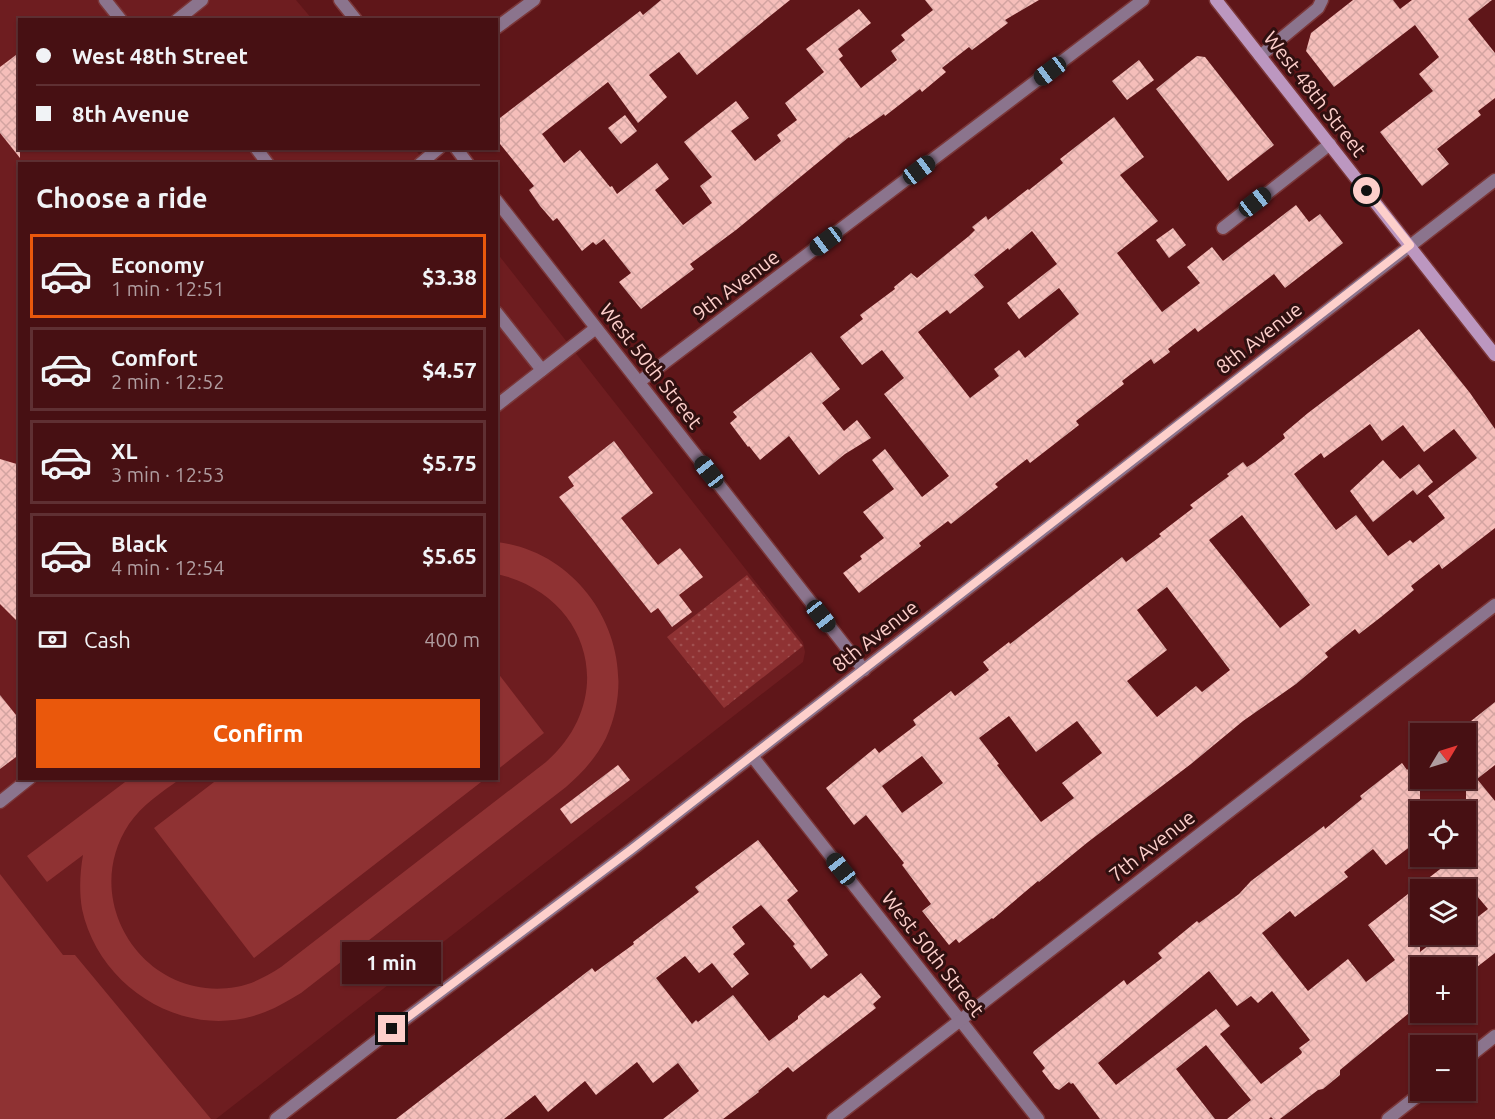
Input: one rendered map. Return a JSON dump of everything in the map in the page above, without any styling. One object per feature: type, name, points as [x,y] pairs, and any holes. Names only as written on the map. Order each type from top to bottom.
[{"type":"street","points":[[105,0],[119,18]]},
{"type":"street","points":[[180,18],[202,0]]},
{"type":"street","points":[[340,0],[354,18]]},
{"type":"street","points":[[498,27],[534,0]]},
{"type":"street","name":"9th Avenue","points":[[639,382],[1143,0]]},
{"type":"street","name":"West 48th Street","points":[[1216,0],[1495,355]]},
{"type":"street","points":[[1260,56],[1318,8],[1322,0]]},
{"type":"street","points":[[1223,228],[1330,144]]},
{"type":"street","points":[[422,162],[437,150]]},
{"type":"street","name":"8th Avenue","points":[[276,1119],[864,670],[1495,180]]},
{"type":"street","name":"West 50th Street","points":[[498,203],[864,670]]},
{"type":"street","points":[[498,315],[542,370]]},
{"type":"street","points":[[498,404],[596,328]]},
{"type":"street","name":"7th Avenue","points":[[833,1119],[1495,605]]},
{"type":"street","name":"West 50th Street","points":[[752,756],[1038,1119]]},
{"type":"street","points":[[0,802],[28,780]]},
{"type":"street","points":[[1476,1051],[1495,1036]]},
{"type":"street","points":[[1388,1119],[1411,1101]]},
{"type":"shaded area","points":[[0,0],[296,0],[311,18],[18,18],[18,150],[416,150],[425,162],[18,162],[18,780],[498,780],[498,254],[803,642],[805,652],[803,662],[216,1119],[0,1119]]},
{"type":"shaded area","points":[[498,542],[529,550],[558,565],[582,587],[600,613],[613,642],[618,673],[616,706],[606,738],[598,752],[566,787],[301,993],[274,1008],[235,1020],[206,1020],[177,1014],[151,1002],[127,985],[107,963],[92,938],[81,902],[80,882],[83,855],[47,882],[27,856],[128,780],[179,780],[153,799],[129,824],[115,854],[111,884],[116,914],[129,940],[149,963],[174,979],[203,988],[236,987],[260,979],[281,967],[546,762],[569,736],[582,709],[587,680],[584,652],[573,626],[554,603],[529,585],[498,574]]},
{"type":"shaded area","points":[[747,575],[803,646],[724,708],[667,637]]},
{"type":"shaded area","points":[[498,673],[544,733],[498,769]]},
{"type":"shaded area","points":[[217,780],[484,780],[254,958],[154,828]]},
{"type":"shaded area","points":[[0,874],[63,955],[75,955],[211,1119],[0,1119]]},
{"type":"building","points":[[661,0],[790,0],[697,75],[679,52],[649,75],[667,97],[638,123],[608,82],[542,134],[564,163],[580,150],[617,194],[657,163],[669,179],[655,190],[683,225],[712,203],[700,186],[712,177],[684,142],[736,101],[749,118],[731,131],[755,161],[781,141],[777,135],[797,120],[785,103],[824,72],[806,49],[859,9],[871,23],[838,49],[843,56],[839,59],[861,88],[897,60],[891,51],[905,40],[901,35],[933,10],[925,0],[1039,0],[1005,20],[1008,23],[972,50],[969,47],[942,68],[946,72],[922,92],[920,89],[885,116],[884,114],[849,137],[736,230],[690,264],[694,269],[641,309],[619,282],[631,273],[604,239],[596,245],[593,242],[582,251],[557,218],[553,221],[540,206],[529,190],[534,186],[498,141],[498,119],[640,11],[643,15]]},
{"type":"building","points":[[1353,0],[1393,0],[1400,9],[1412,0],[1492,0],[1468,19],[1495,53],[1495,98],[1478,111],[1481,115],[1437,149],[1449,164],[1422,186],[1380,132],[1433,91],[1419,74],[1439,57],[1415,25],[1334,87],[1306,51],[1311,33]]},
{"type":"building","points":[[18,54],[18,150],[20,150],[20,158],[0,133],[0,67]]},
{"type":"building","points":[[1197,56],[1205,57],[1274,145],[1228,181],[1156,89]]},
{"type":"building","points":[[1139,60],[1154,80],[1127,100],[1112,81]]},
{"type":"building","points":[[625,115],[637,131],[621,144],[608,128]]},
{"type":"building","points":[[1114,117],[1144,157],[1120,175],[1158,221],[1117,253],[1162,312],[1200,283],[1187,267],[1212,247],[1223,261],[1296,205],[1309,222],[1320,214],[1343,243],[1285,288],[1274,274],[1198,332],[1195,328],[1168,349],[1170,352],[1154,364],[1151,359],[1122,381],[1124,384],[1076,421],[1079,425],[1030,463],[1027,459],[995,484],[998,487],[951,524],[948,521],[919,543],[921,546],[859,593],[843,573],[862,559],[860,556],[884,538],[863,512],[894,489],[872,460],[885,449],[922,497],[949,476],[884,394],[904,378],[882,350],[862,365],[840,337],[863,319],[860,315],[895,289],[894,287],[911,273],[917,278],[969,236],[975,230],[972,227],[986,216],[988,220],[1063,163],[1060,159]],"holes":[[[1032,231],[1057,264],[1007,303],[1019,319],[1059,288],[1079,314],[1025,358],[1019,350],[994,369],[999,376],[970,398],[918,332],[947,310],[950,314],[984,287],[974,275]]]},
{"type":"building","points":[[1173,228],[1186,245],[1169,258],[1156,240]]},
{"type":"building","points":[[1419,329],[1470,393],[1495,429],[1495,528],[1442,569],[1439,564],[1411,586],[1414,590],[1359,634],[1355,629],[1325,653],[1328,657],[1296,684],[1243,721],[1191,764],[1038,881],[993,919],[959,943],[956,939],[949,945],[922,911],[931,904],[902,865],[904,863],[866,815],[854,825],[826,788],[875,748],[879,753],[916,725],[913,720],[951,691],[955,696],[989,670],[983,662],[1009,642],[1010,644],[1122,557],[1126,562],[1161,536],[1159,534],[1193,508],[1190,505],[1229,476],[1227,474],[1243,462],[1247,467],[1255,462],[1285,438],[1283,434]],"holes":[[[1370,424],[1382,441],[1403,425],[1424,452],[1454,429],[1477,458],[1428,496],[1445,518],[1413,543],[1410,540],[1388,556],[1356,515],[1336,530],[1294,474],[1321,453],[1324,458]],[[1242,515],[1310,605],[1280,628],[1209,540]],[[1167,587],[1230,670],[1202,692],[1196,686],[1157,717],[1127,681],[1167,650],[1137,610]],[[1009,716],[1036,752],[1077,721],[1102,753],[1062,783],[1074,798],[1041,822],[997,765],[999,764],[979,738]],[[922,756],[943,783],[902,813],[882,786]]]},
{"type":"building","points":[[811,352],[840,389],[822,403],[844,431],[857,420],[871,438],[845,454],[819,475],[789,436],[760,460],[730,423],[737,417],[733,412]]},
{"type":"building","points":[[614,441],[653,493],[621,518],[658,565],[680,548],[703,577],[679,595],[692,612],[672,627],[658,608],[651,613],[559,497],[574,486],[568,477]]},
{"type":"building","points":[[0,459],[18,464],[18,622],[0,604]]},
{"type":"building","points":[[1383,460],[1400,479],[1419,464],[1433,482],[1417,495],[1413,490],[1373,522],[1350,491]]},
{"type":"building","points":[[0,695],[18,718],[18,756],[0,769]]},
{"type":"building","points":[[1495,702],[1495,765],[1477,779],[1495,801],[1495,953],[1477,967],[1476,957],[1410,957],[1410,1012],[1340,1070],[1340,1075],[1323,1089],[1318,1090],[1280,1119],[1271,1117],[1269,1119],[1227,1119],[1251,1100],[1206,1045],[1176,1069],[1215,1119],[1100,1119],[1073,1083],[1069,1082],[1059,1090],[1042,1071],[1045,1068],[1033,1053],[1034,1051],[1124,980],[1127,985],[1162,958],[1158,953],[1197,921],[1199,923],[1239,894],[1251,881],[1324,826],[1325,829],[1362,799],[1360,796],[1402,763],[1407,770],[1410,767],[1410,789],[1420,789],[1420,801],[1410,801],[1410,847],[1386,865],[1373,849],[1344,872],[1348,877],[1295,917],[1290,911],[1262,933],[1308,991],[1348,959],[1366,982],[1395,960],[1368,925],[1410,892],[1410,945],[1420,945],[1420,952],[1429,945],[1476,945],[1476,918],[1488,909],[1476,895],[1476,879],[1427,879],[1443,867],[1476,867],[1476,801],[1466,801],[1466,789],[1476,789],[1476,723],[1469,723]],"holes":[[[1209,971],[1237,1006],[1251,996],[1258,1003],[1272,991],[1310,1040],[1299,1048],[1301,1054],[1261,1084],[1220,1034],[1230,1026],[1216,1009],[1116,1085],[1098,1063]]]},
{"type":"building","points":[[618,765],[630,780],[571,824],[560,809]]},
{"type":"building","points":[[758,840],[798,891],[787,900],[828,955],[811,969],[793,946],[795,944],[761,905],[732,927],[745,944],[733,954],[749,974],[732,988],[712,963],[699,973],[685,956],[656,978],[692,1024],[696,1020],[698,1022],[733,995],[769,1041],[824,995],[828,998],[861,973],[881,997],[873,1004],[876,1008],[793,1072],[788,1067],[723,1119],[663,1119],[699,1091],[678,1063],[653,1083],[637,1062],[596,1095],[585,1081],[548,1112],[535,1095],[504,1119],[396,1119],[592,968],[595,972],[634,944],[633,942],[699,892],[695,887]]},
{"type":"route","points":[[392,1029],[632,849],[1410,245],[1367,191]]}]
